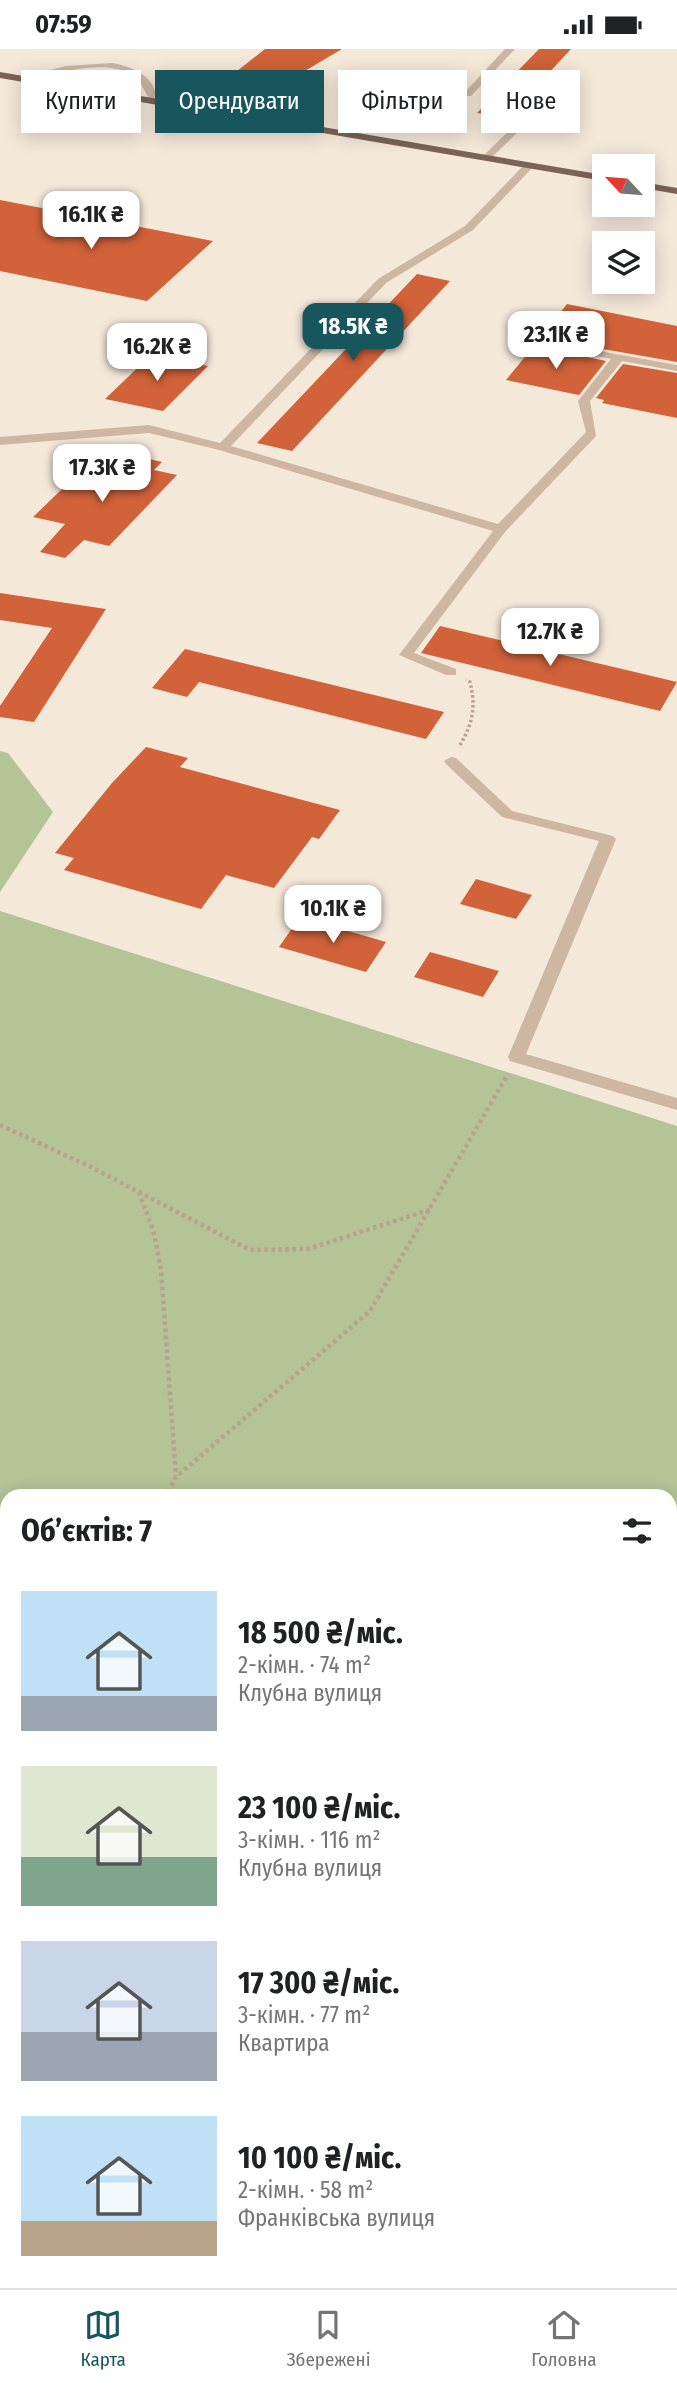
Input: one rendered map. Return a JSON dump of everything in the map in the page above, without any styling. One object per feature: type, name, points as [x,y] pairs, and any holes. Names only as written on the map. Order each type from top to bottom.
[{"type":"main road","points":[[0,75],[21,78]]},
{"type":"main road","points":[[141,98],[592,176]]},
{"type":"main road","points":[[655,187],[677,191]]},
{"type":"street","points":[[468,94],[510,49]]},
{"type":"street","points":[[71,70],[99,65],[124,70]]},
{"type":"street","points":[[141,75],[147,82],[154,100]]},
{"type":"street","points":[[486,158],[512,133]]},
{"type":"street","points":[[223,447],[382,281],[469,228],[530,165]]},
{"type":"street","points":[[537,341],[677,369]]},
{"type":"street","points":[[451,672],[406,655],[501,529],[592,433],[584,401],[618,358]]},
{"type":"street","points":[[0,441],[149,429],[223,447],[501,529]]},
{"type":"street","points":[[451,761],[507,814],[608,839],[516,1057],[677,1104]]},
{"type":"path","points":[[451,672],[470,682],[476,705],[471,726],[451,761]]},
{"type":"path","points":[[170,1489],[176,1476],[370,1311],[432,1209],[516,1057]]},
{"type":"path","points":[[0,1125],[139,1192],[250,1250],[308,1249],[432,1209]]},
{"type":"path","points":[[139,1192],[155,1229],[162,1265],[165,1352],[176,1476]]},
{"type":"green space","points":[[0,751],[8,753],[53,812],[0,892]]},
{"type":"green space","points":[[0,911],[677,1126],[677,1489],[0,1489]]},
{"type":"building","points":[[265,49],[342,49],[306,70],[238,70]]},
{"type":"building","points":[[539,49],[571,49],[552,70],[519,70]]},
{"type":"building","points":[[0,200],[213,241],[147,301],[0,271]]},
{"type":"building","points":[[417,274],[450,281],[292,451],[257,443]]},
{"type":"building","points":[[567,304],[677,326],[677,362],[540,338]]},
{"type":"building","points":[[534,346],[606,361],[579,395],[506,380]]},
{"type":"building","points":[[152,354],[208,366],[163,411],[105,399]]},
{"type":"building","points":[[623,364],[677,373],[677,418],[602,403],[604,400],[596,398]]},
{"type":"building","points":[[136,456],[162,462],[154,470],[177,475],[109,546],[84,540],[65,558],[40,552],[65,524],[33,517],[87,465],[120,472]]},
{"type":"building","points":[[0,593],[106,609],[34,722],[0,717],[0,706],[52,628],[0,620]]},
{"type":"building","points":[[440,626],[677,682],[660,711],[421,653]]},
{"type":"building","points":[[185,649],[444,712],[426,739],[199,682],[187,697],[152,688]]},
{"type":"building","points":[[146,747],[188,758],[180,767],[340,810],[319,839],[312,837],[274,888],[226,875],[201,909],[64,870],[74,858],[55,853],[112,783]]},
{"type":"building","points":[[476,879],[532,895],[516,919],[460,904]]},
{"type":"building","points":[[300,917],[386,942],[366,972],[279,947]]},
{"type":"building","points":[[430,952],[499,971],[483,997],[414,977]]}]
